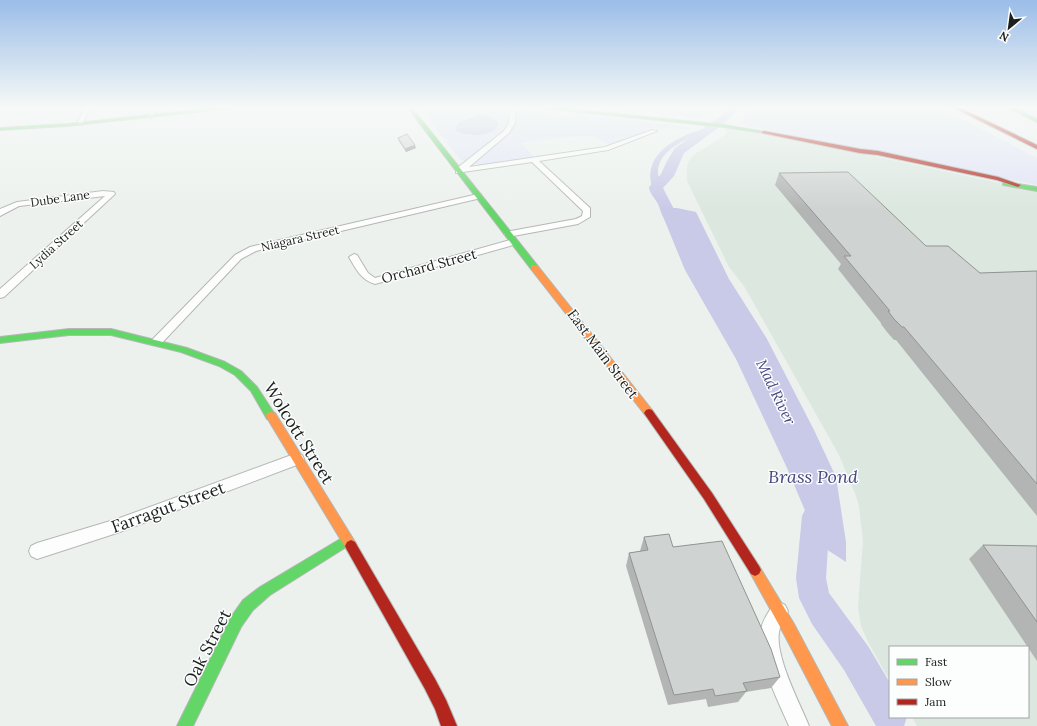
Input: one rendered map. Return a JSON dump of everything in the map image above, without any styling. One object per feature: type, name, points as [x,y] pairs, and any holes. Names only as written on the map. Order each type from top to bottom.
[{"type":"main road","name":"East Main Street","points":[[436,142],[514,242],[589,334],[691,472],[733,534],[779,611],[840,726]]},
{"type":"main road","points":[[815,142],[878,153],[1037,189]]},
{"type":"main road","points":[[1026,142],[1037,147]]},
{"type":"main road","name":"Wolcott Street","points":[[0,340],[57,333],[98,331],[126,335],[156,342],[222,364],[245,378],[254,389],[347,540],[430,684],[441,705],[449,726]]},
{"type":"main road","name":"Oak Street","points":[[185,726],[233,627],[248,605],[265,591],[347,540]]},
{"type":"street","points":[[459,171],[495,142]]},
{"type":"street","points":[[459,171],[610,148],[626,142]]},
{"type":"street","points":[[508,234],[578,221],[586,217],[587,210],[534,160]]},
{"type":"street","name":"Dube Lane","points":[[0,213],[11,206],[110,193]]},
{"type":"street","name":"Lydia Street","points":[[0,295],[109,196],[110,193]]},
{"type":"street","name":"Niagara Street","points":[[156,342],[238,257],[253,249],[478,196]]},
{"type":"street","name":"Orchard Street","points":[[354,257],[364,274],[370,280],[375,281],[514,242]]},
{"type":"street","name":"Farragut Street","points":[[37,551],[117,526],[297,459]]},
{"type":"street","points":[[779,611],[770,628],[772,652],[783,687],[799,726]]},
{"type":"shaded area","points":[[446,142],[529,142],[521,143],[534,157],[480,165],[461,160]]},
{"type":"shaded area","points":[[603,142],[619,142],[610,145]]},
{"type":"shaded area","points":[[714,142],[807,142],[1037,191],[1037,726],[917,726],[913,718],[1029,718],[1029,646],[889,646],[889,679],[868,642],[861,626],[858,607],[863,541],[859,506],[856,496],[839,455],[744,286],[729,267],[687,181],[687,166],[690,159]]},
{"type":"shaded area","points":[[826,142],[1006,142],[1037,158],[1037,185]]},
{"type":"water","name":"Brass Pond","points":[[667,208],[677,208],[696,212],[729,279],[767,339],[814,430],[836,477],[846,542],[846,562],[826,549],[808,542],[809,520],[787,468],[736,359],[685,270],[662,214],[662,211]]},
{"type":"building","points":[[400,142],[413,142],[415,145],[405,149]]},
{"type":"building","points":[[848,172],[926,246],[948,246],[980,273],[1037,271],[1037,484],[904,327],[902,327],[894,319],[888,311],[890,311],[844,256],[851,256],[779,173]]},
{"type":"building","points":[[669,534],[673,547],[722,541],[771,649],[780,677],[743,683],[747,691],[715,696],[713,689],[674,695],[629,553],[648,550],[644,537]]},
{"type":"building","points":[[983,545],[1037,546],[1037,622]]},
{"type":"waterway","points":[[656,187],[654,170],[655,165],[663,153],[677,142]]},
{"type":"waterway","name":"Mad River","points":[[685,228],[670,217],[665,204],[656,190],[656,187],[667,176],[679,151],[692,142]]},
{"type":"waterway","name":"Mad River","points":[[816,516],[811,578],[814,598],[823,613],[856,658],[889,714]]},
{"type":"traffic: fast","points":[[436,142],[534,267]]},
{"type":"traffic: fast","points":[[1005,184],[1037,189]]},
{"type":"traffic: fast","points":[[0,340],[69,332],[111,332],[184,350],[222,364],[238,373],[254,389],[271,416]]},
{"type":"traffic: fast","points":[[185,726],[236,622],[248,605],[265,591],[347,540]]},
{"type":"traffic: slow","points":[[534,267],[649,413]]},
{"type":"traffic: slow","points":[[271,416],[351,546]]},
{"type":"traffic: slow","points":[[755,570],[789,629],[840,726]]},
{"type":"traffic: jam","points":[[814,142],[878,153],[998,179],[1018,185]]},
{"type":"traffic: jam","points":[[1026,142],[1037,147]]},
{"type":"traffic: jam","points":[[649,413],[708,496],[755,570]]},
{"type":"traffic: jam","points":[[351,546],[430,684],[441,705],[449,726]]}]
